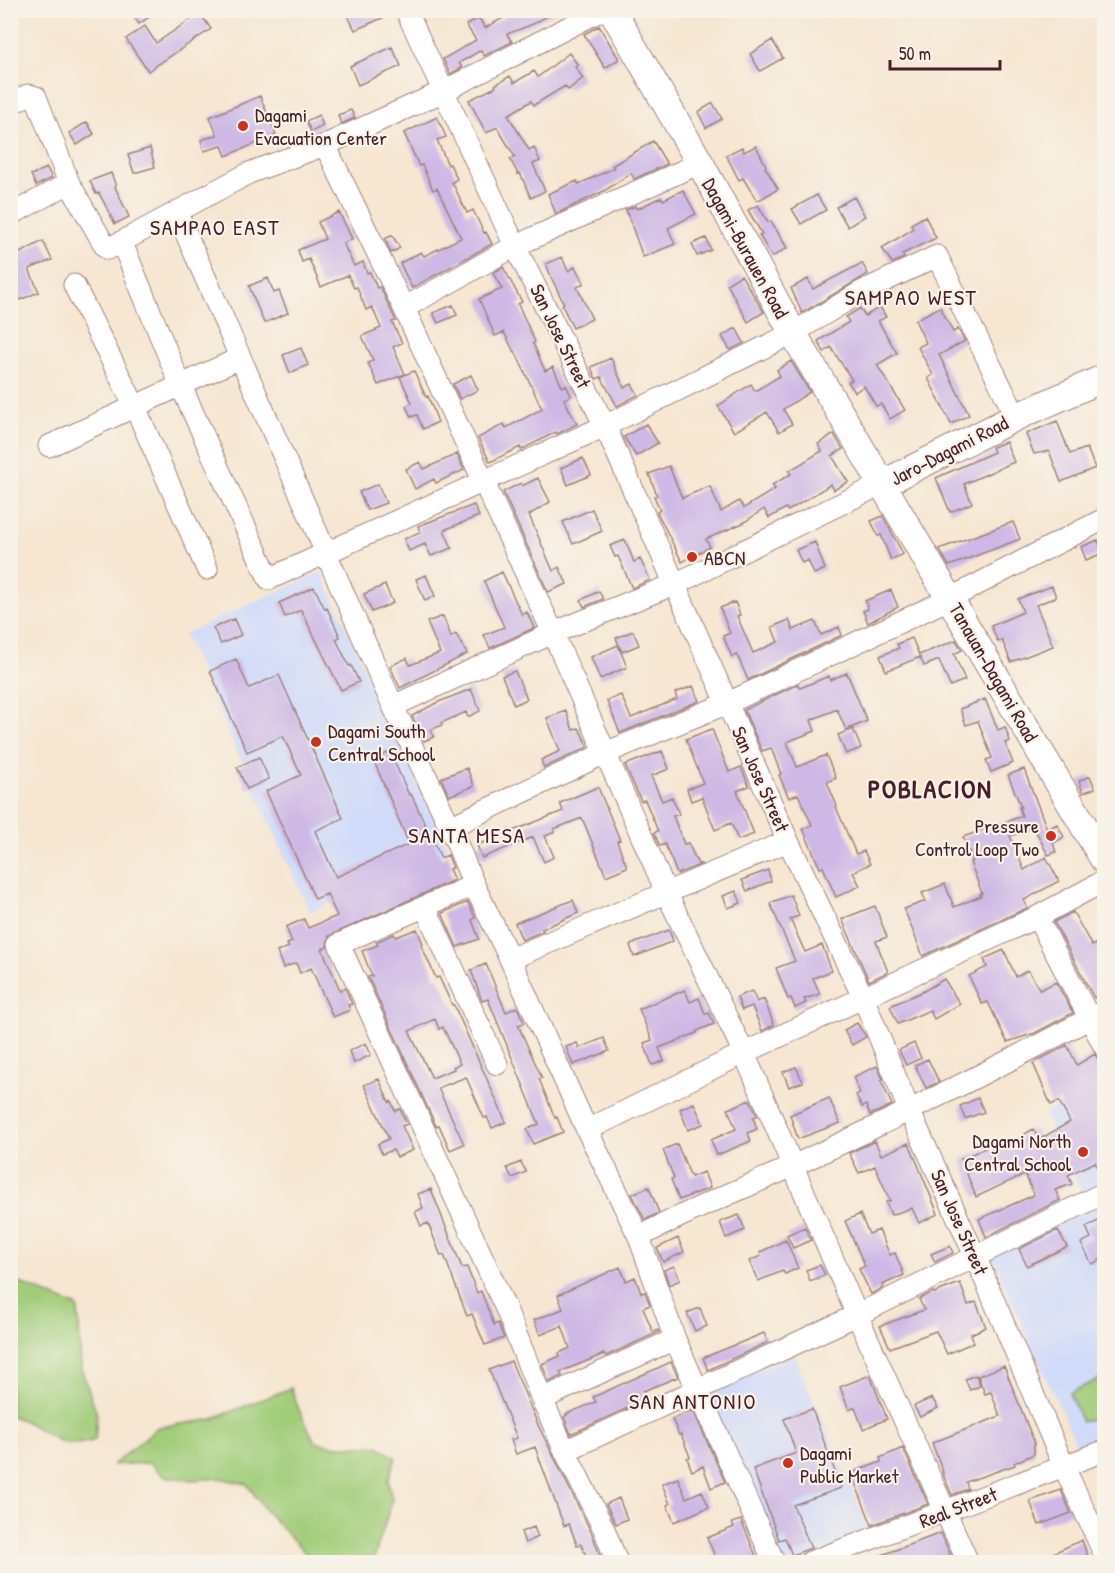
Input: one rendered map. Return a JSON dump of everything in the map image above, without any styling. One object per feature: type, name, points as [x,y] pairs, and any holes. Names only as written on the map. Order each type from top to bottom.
[{"type":"main road","name":"Dagami-Burauen Road","points":[[612,10],[700,163],[793,333],[882,484]]},
{"type":"main road","name":"Jaro-Dagami Road","points":[[882,484],[1016,417],[1104,378]]},
{"type":"main road","name":"Tanauan-Dagami Road","points":[[882,484],[1104,860]]},
{"type":"street","name":"San Jose Street","points":[[406,10],[515,246],[605,426],[788,841],[863,998],[909,1110],[976,1258],[1064,1467],[1104,1553]]},
{"type":"street","points":[[10,104],[28,95],[36,97],[69,183],[108,249],[249,173],[325,145],[444,91],[602,10]]},
{"type":"street","points":[[325,145],[404,308],[553,633],[666,892],[744,1053],[857,1315],[968,1563]]},
{"type":"street","points":[[404,308],[515,246],[700,163]]},
{"type":"street","points":[[10,215],[69,183]]},
{"type":"street","points":[[177,213],[393,706],[587,1130],[639,1237],[675,1339],[774,1563]]},
{"type":"street","points":[[122,243],[180,384],[269,579],[482,480],[605,426],[793,333],[861,292],[937,256],[1016,417]]},
{"type":"street","points":[[74,285],[135,407],[207,568]]},
{"type":"street","points":[[49,446],[240,358]]},
{"type":"street","points":[[393,706],[553,633],[675,584],[882,484]]},
{"type":"street","points":[[450,828],[605,753],[728,703],[951,598],[1104,519]]},
{"type":"street","points":[[510,959],[788,841]]},
{"type":"street","points":[[587,1130],[744,1053],[1037,917],[1104,881]]},
{"type":"street","points":[[474,885],[339,944],[506,1309],[542,1399],[604,1529],[617,1563]]},
{"type":"street","points":[[425,907],[497,1064]]},
{"type":"street","points":[[1037,917],[1097,1015],[1104,1046]]},
{"type":"street","points":[[639,1237],[909,1110],[1097,1015]]},
{"type":"street","points":[[565,1451],[857,1315],[1104,1193]]},
{"type":"street","points":[[542,1399],[675,1339]]},
{"type":"street","name":"Real Street","points":[[810,1563],[1104,1451]]},
{"type":"shaded area","name":"Dagami South Central School","points":[[321,572],[448,850],[310,912],[184,634]]},
{"type":"shaded area","name":"Dagami North Central School","points":[[1104,1081],[1104,1190],[1085,1200],[1044,1114]]},
{"type":"shaded area","points":[[1104,1202],[1104,1444],[1081,1454],[991,1256]]},
{"type":"shaded area","name":"Dagami Public Market","points":[[794,1354],[870,1532],[795,1562],[779,1562],[706,1394]]},
{"type":"green space","points":[[10,1279],[78,1307],[81,1368],[97,1414],[95,1440],[81,1443],[60,1441],[23,1420],[11,1416]]},
{"type":"green space","points":[[1104,1377],[1104,1413],[1082,1422],[1069,1393]]},
{"type":"green space","points":[[291,1388],[315,1442],[337,1446],[378,1446],[396,1458],[388,1480],[392,1501],[374,1558],[342,1564],[316,1561],[310,1558],[266,1511],[247,1484],[219,1478],[191,1480],[164,1476],[150,1463],[113,1465],[158,1427],[210,1420]]},
{"type":"building","points":[[130,10],[159,10],[139,24]]},
{"type":"building","points":[[354,10],[394,10],[394,13],[355,30],[347,14]]},
{"type":"building","points":[[505,10],[558,10],[533,24],[507,34],[512,42],[484,56],[481,50],[459,63],[462,68],[450,74],[443,59],[476,40],[466,25],[479,18],[485,28],[507,16]]},
{"type":"building","points":[[200,13],[211,29],[148,71],[126,39],[145,26],[156,43]]},
{"type":"building","points":[[599,26],[619,59],[605,68],[584,34]]},
{"type":"building","points":[[772,40],[783,58],[760,71],[750,54]]},
{"type":"building","points":[[392,47],[401,66],[358,85],[350,66]]},
{"type":"building","points":[[569,53],[578,65],[575,67],[583,78],[568,90],[565,86],[534,105],[531,101],[508,115],[529,150],[534,147],[540,161],[533,164],[545,191],[531,198],[520,173],[518,174],[510,159],[515,157],[497,127],[486,133],[469,100],[496,87],[495,85],[510,76],[514,83],[534,71],[538,77]]},
{"type":"building","name":"Dagami Evacuation Center","points":[[260,96],[276,135],[226,156],[222,146],[204,151],[201,140],[217,135],[210,117]]},
{"type":"building","points":[[713,103],[722,119],[706,128],[698,112]]},
{"type":"building","points":[[351,110],[355,118],[341,124],[338,115]]},
{"type":"building","points":[[319,115],[323,126],[311,132],[306,121]]},
{"type":"building","points":[[437,117],[446,137],[437,140],[457,179],[452,182],[467,213],[473,210],[492,244],[412,288],[400,263],[421,252],[424,256],[461,238],[437,188],[433,190],[404,133]]},
{"type":"building","points":[[87,122],[94,134],[77,145],[69,133]]},
{"type":"building","points":[[653,141],[667,164],[634,179],[631,173],[604,191],[556,214],[548,194],[577,181],[579,184],[614,168],[612,166]]},
{"type":"building","points":[[756,146],[778,189],[757,201],[743,178],[739,180],[726,155],[742,147],[744,152]]},
{"type":"building","points":[[150,148],[155,167],[134,173],[128,155]]},
{"type":"building","points":[[47,168],[52,178],[36,186],[31,175]]},
{"type":"building","points":[[111,173],[129,217],[115,224],[90,181]]},
{"type":"building","points":[[683,190],[696,214],[668,228],[675,244],[643,257],[626,210],[636,206],[637,209],[661,197],[663,200]]},
{"type":"building","points":[[817,195],[826,210],[801,224],[792,209]]},
{"type":"building","points":[[854,197],[865,216],[848,227],[836,207]]},
{"type":"building","points":[[758,205],[768,222],[771,221],[787,248],[772,257],[748,210]]},
{"type":"building","points":[[339,212],[352,239],[343,243],[354,266],[363,262],[377,288],[380,287],[396,321],[392,322],[402,343],[393,347],[405,374],[378,385],[368,363],[373,360],[362,336],[381,328],[372,307],[366,310],[357,287],[354,288],[348,275],[321,287],[309,259],[302,262],[298,250],[325,239],[318,222]]},
{"type":"building","points":[[925,216],[936,238],[902,254],[904,258],[892,263],[882,248],[913,229],[911,224]]},
{"type":"building","points":[[392,235],[400,248],[391,253],[385,239]]},
{"type":"building","points":[[706,238],[711,250],[697,256],[692,244]]},
{"type":"building","points":[[43,241],[52,260],[29,269],[39,292],[10,304],[10,293],[16,290],[10,277],[10,258]]},
{"type":"building","points":[[562,257],[568,271],[575,267],[584,283],[577,287],[592,319],[573,328],[546,264]]},
{"type":"building","points":[[862,263],[868,274],[802,313],[791,288],[808,279],[813,289]]},
{"type":"building","points":[[503,267],[522,302],[518,304],[545,371],[553,367],[562,387],[566,385],[571,396],[564,399],[577,424],[490,462],[478,438],[504,424],[506,428],[542,409],[515,351],[504,332],[495,336],[479,299],[502,289],[493,273]]},
{"type":"building","points":[[741,275],[764,312],[748,322],[727,284]]},
{"type":"building","points":[[268,278],[274,293],[279,291],[288,313],[264,323],[249,286]]},
{"type":"building","points":[[453,305],[457,315],[438,323],[433,313]]},
{"type":"building","points":[[880,307],[886,317],[878,321],[897,353],[877,365],[905,410],[890,419],[881,404],[876,406],[864,386],[855,392],[848,382],[852,380],[831,347],[824,352],[818,341],[849,322],[846,317],[860,308],[865,316]]},
{"type":"building","points":[[940,307],[953,332],[958,329],[965,341],[939,355],[969,415],[951,424],[928,378],[933,375],[918,347],[926,343],[915,320]]},
{"type":"building","points":[[736,328],[744,343],[730,350],[722,336]]},
{"type":"building","points":[[301,348],[308,365],[290,373],[283,355]]},
{"type":"building","points":[[611,358],[624,388],[632,384],[638,395],[617,406],[601,377],[596,379],[591,367]]},
{"type":"building","points":[[791,361],[810,392],[783,409],[792,424],[779,432],[767,412],[734,432],[718,406],[751,384],[755,391],[780,376],[777,370]]},
{"type":"building","points":[[414,371],[426,397],[428,396],[438,422],[423,429],[417,415],[411,417],[406,406],[412,403],[400,377]]},
{"type":"building","points":[[471,375],[478,390],[460,399],[453,384]]},
{"type":"building","points":[[1057,421],[1070,454],[1087,448],[1095,468],[1061,482],[1049,451],[1034,454],[1026,434]]},
{"type":"building","points":[[646,424],[658,443],[636,456],[624,437]]},
{"type":"building","points":[[834,434],[843,449],[832,456],[848,482],[834,490],[831,484],[788,511],[786,508],[769,518],[764,509],[743,523],[706,539],[710,547],[682,562],[657,512],[660,510],[654,496],[657,495],[649,474],[669,466],[682,498],[710,486],[721,512],[739,501],[744,508],[775,489],[772,485],[791,474],[789,471],[822,451],[818,444]]},
{"type":"building","points":[[1006,442],[1014,462],[964,484],[972,503],[950,512],[936,478],[994,452],[992,447]]},
{"type":"building","points":[[457,454],[464,470],[436,483],[434,479],[415,489],[406,469],[420,462],[424,469]]},
{"type":"building","points":[[583,458],[591,475],[568,485],[561,468]]},
{"type":"building","points":[[538,478],[550,502],[529,515],[553,571],[559,567],[567,584],[548,592],[503,492]]},
{"type":"building","points":[[378,484],[386,503],[367,510],[359,492]]},
{"type":"building","points":[[474,505],[479,516],[444,530],[452,548],[431,556],[425,544],[409,551],[404,539],[420,532],[418,526]]},
{"type":"building","points":[[592,509],[602,531],[573,544],[563,522]]},
{"type":"building","points":[[883,516],[903,554],[891,560],[881,535],[878,536],[871,521]]},
{"type":"building","points":[[1013,522],[1020,539],[949,566],[939,549]]},
{"type":"building","points":[[625,540],[634,562],[640,559],[650,580],[632,588],[618,556],[615,557],[610,546]]},
{"type":"building","points":[[1098,540],[1103,553],[1086,560],[1081,547]]},
{"type":"building","points":[[815,542],[825,569],[814,574],[808,560],[802,563],[796,550]]},
{"type":"building","points":[[502,572],[522,615],[527,612],[534,628],[490,648],[484,635],[504,627],[484,581]]},
{"type":"building","points":[[426,575],[435,596],[425,601],[416,579]]},
{"type":"building","points":[[385,585],[393,603],[372,612],[364,594]]},
{"type":"building","points":[[1052,586],[1056,597],[1036,605],[1053,646],[1011,662],[1002,640],[998,642],[991,626],[1023,612],[1018,599]]},
{"type":"building","points":[[314,587],[325,609],[327,608],[340,637],[336,639],[359,682],[341,690],[301,610],[285,617],[279,603]]},
{"type":"building","points":[[891,590],[898,607],[868,623],[863,611],[868,609],[865,601]]},
{"type":"building","points":[[599,591],[603,599],[584,607],[581,600]]},
{"type":"building","points":[[735,602],[740,615],[737,616],[753,653],[778,642],[772,627],[789,620],[793,630],[815,621],[821,635],[839,627],[842,635],[748,680],[737,655],[732,657],[723,636],[730,633],[720,608]]},
{"type":"building","points":[[443,616],[451,637],[456,634],[467,654],[400,688],[390,666],[407,658],[410,665],[440,653],[427,622]]},
{"type":"building","points":[[234,619],[241,635],[221,644],[213,628]]},
{"type":"building","points":[[633,631],[639,645],[622,652],[616,638]]},
{"type":"building","points":[[912,638],[919,655],[956,640],[962,650],[954,654],[965,680],[950,686],[939,660],[924,666],[920,657],[886,671],[880,656],[899,648],[897,644]]},
{"type":"building","points":[[618,645],[627,667],[600,679],[591,657]]},
{"type":"building","points":[[236,659],[249,688],[279,675],[343,818],[315,831],[336,877],[409,844],[373,759],[390,752],[441,858],[448,855],[453,868],[449,869],[454,880],[329,936],[327,947],[322,949],[340,990],[345,988],[352,1004],[348,1005],[350,1010],[333,1017],[311,968],[300,973],[296,963],[283,968],[277,952],[289,947],[287,944],[292,942],[286,927],[304,919],[308,928],[337,916],[327,894],[315,899],[266,791],[301,775],[283,736],[247,752],[210,671]]},
{"type":"building","points":[[515,671],[527,699],[514,705],[502,676]]},
{"type":"building","points":[[847,673],[867,721],[846,730],[837,709],[811,720],[815,731],[787,742],[797,767],[826,755],[836,778],[827,782],[836,807],[856,854],[864,851],[870,864],[853,872],[860,886],[836,897],[803,829],[812,825],[798,794],[789,798],[771,748],[762,751],[744,710],[798,684],[800,688],[829,676],[830,680]]},
{"type":"building","points":[[693,686],[699,701],[620,733],[607,701],[621,695],[631,718],[677,699],[675,693]]},
{"type":"building","points":[[471,689],[480,711],[468,717],[466,712],[441,723],[442,725],[431,730],[434,737],[424,741],[412,716],[436,703]]},
{"type":"building","points":[[985,699],[998,730],[1005,727],[1010,741],[1005,743],[1013,763],[991,772],[986,760],[992,758],[978,721],[966,725],[960,709]]},
{"type":"building","points":[[566,711],[573,730],[579,728],[588,747],[544,768],[541,760],[560,751],[547,718]]},
{"type":"building","points":[[712,729],[729,772],[741,767],[749,786],[737,791],[754,834],[738,840],[731,823],[715,830],[702,797],[691,801],[687,789],[703,783],[686,739]]},
{"type":"building","points":[[853,729],[861,748],[846,754],[838,735]]},
{"type":"building","points":[[662,751],[669,769],[651,776],[662,801],[672,797],[679,814],[673,816],[684,844],[688,843],[698,864],[702,864],[677,874],[665,844],[660,846],[654,833],[658,831],[645,800],[641,801],[625,765]]},
{"type":"building","points":[[259,757],[269,779],[247,789],[237,767]]},
{"type":"building","points":[[467,768],[474,786],[449,796],[441,778]]},
{"type":"building","points":[[1024,769],[1047,829],[1057,824],[1064,837],[1053,843],[1056,852],[1048,855],[1034,827],[1010,836],[1024,870],[1046,857],[1059,881],[1024,900],[1027,908],[923,956],[904,909],[926,901],[922,893],[945,884],[954,907],[981,896],[982,893],[970,862],[973,861],[963,837],[1022,816],[1019,807],[1021,807],[1008,775]]},
{"type":"building","points":[[1090,776],[1095,788],[1083,793],[1079,781]]},
{"type":"building","points":[[598,787],[620,840],[617,841],[627,867],[606,876],[582,818],[554,829],[555,832],[545,836],[554,857],[544,862],[533,837],[482,858],[477,845],[563,811],[560,803]]},
{"type":"building","points":[[768,870],[771,881],[747,891],[742,880]]},
{"type":"building","points":[[736,891],[741,903],[728,908],[723,896]]},
{"type":"building","points":[[791,895],[799,916],[790,919],[805,952],[822,945],[832,971],[813,978],[820,994],[804,999],[806,1003],[795,1008],[791,998],[788,999],[776,968],[795,961],[770,903]]},
{"type":"building","points":[[573,900],[578,913],[522,940],[515,923]]},
{"type":"building","points":[[468,902],[475,918],[472,920],[479,939],[457,947],[442,913]]},
{"type":"building","points":[[875,906],[887,937],[876,941],[888,972],[869,981],[842,919]]},
{"type":"building","points":[[1073,912],[1092,946],[1104,939],[1104,993],[1094,998],[1054,922]]},
{"type":"building","points":[[417,929],[423,944],[421,945],[436,978],[439,977],[454,1005],[506,1122],[492,1128],[487,1117],[484,1118],[466,1077],[438,1088],[464,1144],[450,1150],[439,1125],[436,1126],[368,977],[372,976],[362,951],[378,945],[376,942],[394,934],[396,937]],"holes":[[[435,1019],[439,1029],[443,1027],[460,1064],[432,1078],[409,1031]]]},
{"type":"building","points":[[669,930],[673,941],[634,957],[630,945]]},
{"type":"building","points":[[1004,950],[1016,977],[1028,970],[1040,990],[1056,982],[1073,1013],[1035,1033],[1007,1042],[988,1002],[982,1004],[969,976],[987,967],[984,959]]},
{"type":"building","points":[[486,964],[506,1012],[517,1007],[524,1023],[518,1025],[542,1078],[539,1079],[555,1118],[557,1117],[563,1132],[533,1144],[527,1129],[539,1124],[488,999],[482,1001],[471,970]]},
{"type":"building","points":[[944,979],[960,1004],[934,1019],[930,1010],[898,1024],[890,1006]]},
{"type":"building","points":[[685,990],[690,1002],[699,998],[705,1014],[709,1013],[714,1024],[659,1048],[664,1061],[652,1065],[644,1043],[652,1040],[639,1009]]},
{"type":"building","points":[[752,991],[757,1002],[764,999],[774,1025],[762,1031],[752,1006],[742,1010],[737,997]]},
{"type":"building","points":[[857,1023],[866,1037],[852,1045],[844,1030]]},
{"type":"building","points":[[604,1038],[609,1051],[573,1065],[566,1047],[577,1043],[579,1048]]},
{"type":"building","points":[[366,1043],[371,1055],[354,1063],[349,1051]]},
{"type":"building","points":[[914,1043],[921,1058],[906,1065],[899,1050]]},
{"type":"building","points":[[1067,1045],[1077,1065],[1095,1054],[1104,1070],[1104,1075],[1099,1078],[1104,1088],[1104,1180],[1095,1162],[1068,1175],[1072,1184],[1055,1190],[1060,1200],[986,1237],[979,1219],[1034,1195],[1025,1174],[976,1197],[961,1159],[1002,1140],[1006,1146],[1033,1129],[1040,1139],[1070,1122],[1059,1101],[1051,1105],[1033,1063]]},
{"type":"building","points":[[928,1059],[939,1082],[926,1088],[915,1065]]},
{"type":"building","points":[[877,1066],[892,1105],[870,1115],[866,1105],[862,1107],[856,1095],[860,1093],[853,1077]]},
{"type":"building","points":[[796,1067],[803,1082],[789,1087],[783,1072]]},
{"type":"building","points":[[379,1079],[395,1111],[400,1109],[407,1124],[402,1126],[413,1150],[397,1157],[393,1150],[382,1154],[378,1144],[389,1139],[364,1085]]},
{"type":"building","points":[[829,1098],[840,1123],[798,1139],[790,1115]]},
{"type":"building","points":[[978,1098],[984,1112],[965,1119],[960,1106]]},
{"type":"building","points":[[750,1100],[757,1116],[753,1117],[757,1129],[748,1133],[751,1141],[717,1155],[711,1140],[736,1129],[728,1109]]},
{"type":"building","points":[[694,1103],[703,1124],[688,1130],[680,1109]]},
{"type":"building","points":[[875,1141],[881,1155],[909,1143],[938,1214],[919,1223],[912,1208],[891,1215],[886,1202],[890,1201],[875,1166],[859,1173],[849,1153]]},
{"type":"building","points":[[677,1144],[691,1177],[704,1172],[710,1188],[679,1200],[671,1179],[674,1178],[663,1150]]},
{"type":"building","points":[[521,1162],[526,1172],[512,1178],[507,1168]]},
{"type":"building","points":[[649,1187],[659,1213],[645,1220],[632,1194]]},
{"type":"building","points":[[431,1189],[462,1268],[467,1267],[477,1293],[481,1291],[494,1325],[498,1323],[504,1338],[485,1345],[472,1314],[467,1316],[444,1255],[441,1256],[428,1223],[421,1226],[415,1212],[423,1208],[418,1194]]},
{"type":"building","points":[[860,1214],[869,1234],[879,1230],[890,1255],[895,1253],[904,1275],[882,1285],[883,1288],[871,1294],[859,1269],[865,1266],[845,1221]]},
{"type":"building","points":[[739,1215],[745,1230],[726,1238],[720,1222]]},
{"type":"building","points":[[1104,1218],[1104,1258],[1092,1264],[1081,1243],[1091,1238],[1086,1227]]},
{"type":"building","points":[[805,1227],[811,1240],[793,1248],[787,1235]]},
{"type":"building","points":[[1058,1230],[1067,1247],[1027,1266],[1019,1249]]},
{"type":"building","points":[[678,1238],[684,1252],[663,1262],[657,1248]]},
{"type":"building","points":[[786,1240],[798,1268],[758,1281],[749,1261],[761,1256],[760,1252]]},
{"type":"building","points":[[950,1246],[953,1253],[935,1262],[931,1254]]},
{"type":"building","points":[[820,1265],[825,1275],[810,1281],[806,1270]]},
{"type":"building","points":[[674,1266],[680,1280],[669,1285],[664,1270]]},
{"type":"building","points":[[620,1267],[626,1281],[635,1277],[641,1293],[645,1292],[650,1305],[643,1308],[653,1332],[658,1330],[659,1332],[606,1356],[604,1354],[560,1372],[562,1376],[549,1382],[542,1364],[560,1356],[559,1353],[570,1348],[562,1326],[540,1335],[534,1320],[563,1309],[558,1295]]},
{"type":"building","points":[[960,1283],[968,1305],[976,1302],[986,1327],[971,1334],[974,1342],[947,1354],[936,1331],[890,1348],[880,1326],[924,1310],[919,1299]]},
{"type":"building","points":[[700,1308],[707,1326],[695,1331],[687,1313]]},
{"type":"building","points":[[764,1333],[768,1342],[708,1370],[703,1358]]},
{"type":"building","points":[[511,1361],[539,1427],[592,1534],[603,1563],[589,1563],[581,1544],[577,1545],[569,1524],[564,1526],[535,1447],[516,1454],[511,1440],[517,1438],[489,1370]]},
{"type":"building","points":[[671,1362],[678,1377],[643,1391],[647,1399],[571,1434],[564,1417],[566,1414],[596,1402],[593,1397]]},
{"type":"building","points":[[1004,1366],[1034,1442],[1034,1454],[1014,1463],[1015,1465],[966,1482],[968,1489],[952,1495],[932,1443],[1000,1416],[991,1392],[985,1394],[978,1376]]},
{"type":"building","points":[[870,1375],[887,1419],[863,1429],[855,1407],[849,1410],[840,1387]]},
{"type":"building","points":[[976,1375],[980,1386],[970,1390],[965,1379]]},
{"type":"building","points":[[932,1398],[938,1408],[920,1417],[914,1406]]},
{"type":"building","points":[[812,1409],[841,1488],[793,1505],[811,1548],[792,1555],[785,1538],[779,1540],[753,1469],[796,1453],[784,1419]]},
{"type":"building","points":[[693,1410],[725,1482],[711,1488],[703,1466],[692,1471],[687,1458],[690,1457],[672,1419]]},
{"type":"building","points":[[903,1448],[928,1504],[872,1525],[851,1473],[881,1462],[880,1458]]},
{"type":"building","points":[[678,1478],[686,1498],[702,1491],[709,1507],[674,1522],[662,1484]]},
{"type":"building","points":[[1061,1490],[1071,1513],[1039,1525],[1030,1501]]},
{"type":"building","points":[[619,1498],[627,1519],[616,1524],[606,1504]]},
{"type":"building","points":[[741,1520],[759,1563],[718,1563],[707,1538],[734,1527],[732,1523]]},
{"type":"building","points":[[534,1527],[538,1537],[525,1543],[521,1532]]},
{"type":"building","points":[[941,1533],[954,1563],[867,1563],[866,1561]]},
{"type":"building","points":[[1082,1540],[1090,1563],[1031,1563]]},
{"type":"place","name":"Dagami Evacuation Center","points":[[243,126]]},
{"type":"place","name":"ABCN","points":[[692,557]]},
{"type":"place","name":"Dagami South Central School","points":[[316,742]]},
{"type":"place","name":"Pressure Control Loop Two","points":[[1051,836]]},
{"type":"place","name":"Dagami North Central School","points":[[1083,1152]]},
{"type":"place","name":"Dagami Public Market","points":[[788,1463]]},
{"type":"district","name":"SAMPAO EAST","points":[[215,227]]},
{"type":"district","name":"SAMPAO WEST","points":[[911,297]]},
{"type":"district","name":"POBLACION","points":[[930,788]]},
{"type":"district","name":"SANTA MESA","points":[[467,835]]},
{"type":"district","name":"SAN ANTONIO","points":[[693,1401]]}]
